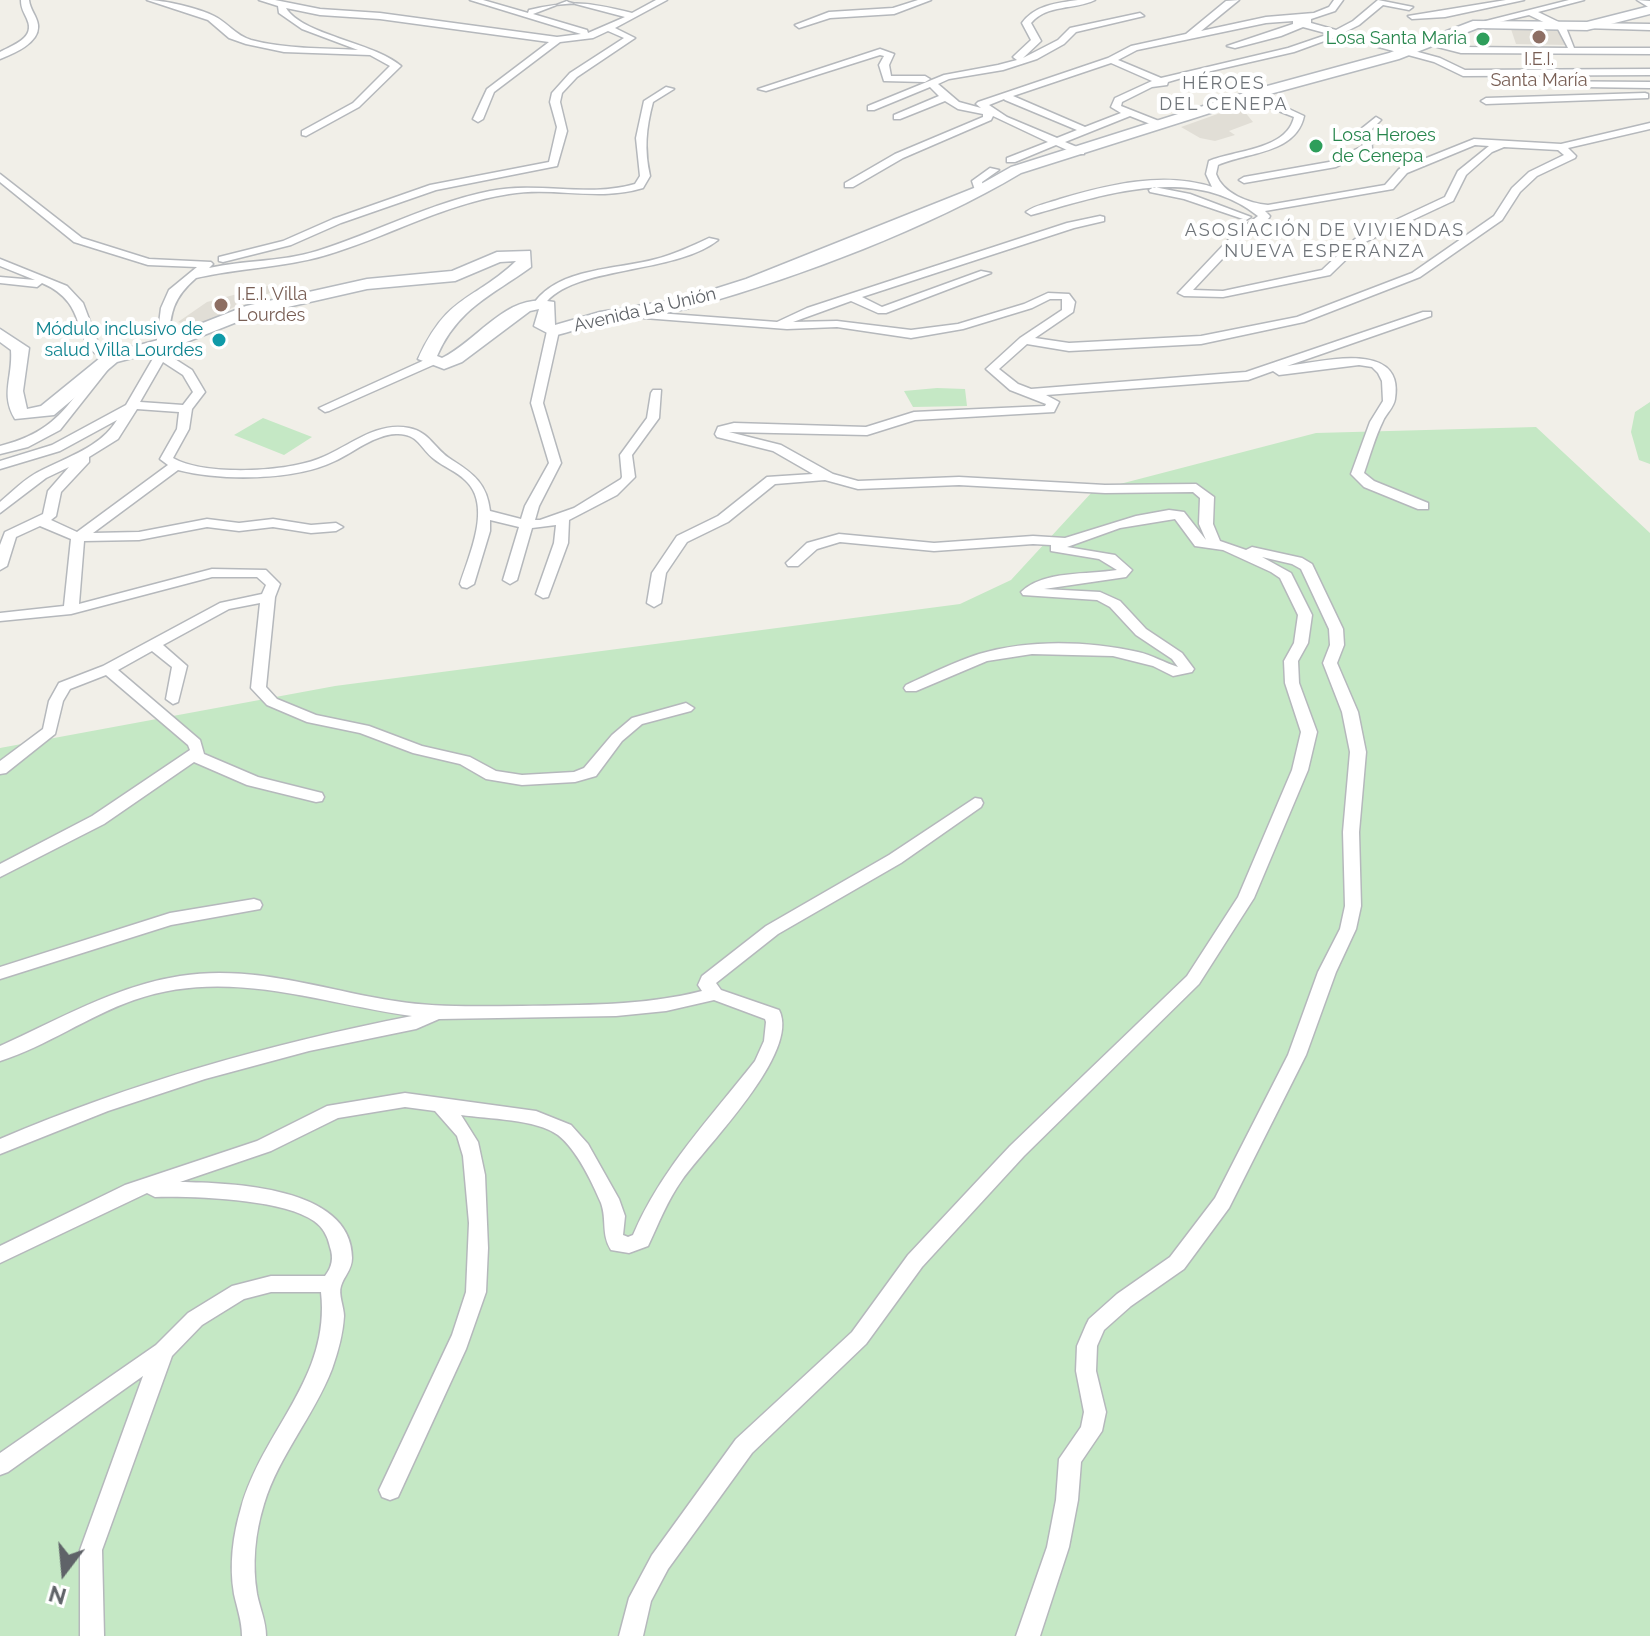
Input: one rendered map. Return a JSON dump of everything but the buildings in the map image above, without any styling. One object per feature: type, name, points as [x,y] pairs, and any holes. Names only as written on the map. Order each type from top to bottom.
[{"type":"main road","name":"Avenida La Unión","points":[[540,303],[549,309],[543,326],[553,331],[620,314],[688,303],[752,283],[877,235],[980,191],[1016,170],[1408,51],[1478,24],[1587,26],[1650,8]]},
{"type":"main road","points":[[0,334],[20,348],[12,397],[14,407],[22,415],[47,411],[87,374],[111,358],[162,350],[235,316],[305,297],[367,284],[455,276],[497,257],[525,256],[525,263],[457,309],[440,326],[427,359],[444,364],[454,360],[515,313],[540,303]]},
{"type":"street","points":[[0,56],[27,41],[35,28],[34,19],[26,10],[25,0]]},
{"type":"street","points":[[151,0],[211,18],[232,36],[249,42],[295,50],[373,54]]},
{"type":"street","points":[[263,0],[320,12],[380,16],[557,40],[593,35],[610,29],[663,0]]},
{"type":"street","points":[[474,0],[593,35]]},
{"type":"street","points":[[532,12],[563,0]]},
{"type":"street","points":[[571,0],[633,16]]},
{"type":"street","points":[[799,25],[829,15],[894,11],[927,0]]},
{"type":"street","points":[[971,74],[1032,48],[1036,41],[1026,23],[1032,15],[1091,0]]},
{"type":"street","points":[[1177,38],[1201,29],[1223,5],[1235,0]]},
{"type":"street","points":[[1232,46],[1304,24],[1332,9],[1339,0]]},
{"type":"street","points":[[1161,125],[1116,107],[1118,100],[1164,83],[1339,33],[1382,1],[1411,12],[1520,0]]},
{"type":"street","points":[[1478,24],[1580,0]]},
{"type":"street","points":[[1641,0],[1650,8]]},
{"type":"street","points":[[1506,1],[1562,27],[1571,46]]},
{"type":"street","points":[[282,4],[282,11],[296,23],[358,44],[396,66],[356,105],[306,133]]},
{"type":"street","points":[[763,89],[880,52],[889,54],[884,65],[887,79],[909,82],[971,74],[1034,57],[1061,42],[1073,30],[1140,16]]},
{"type":"street","points":[[849,185],[899,156],[985,120],[987,111],[981,104],[992,98],[1111,60],[1134,48],[1283,19],[1316,16]]},
{"type":"street","points":[[1283,19],[1408,51],[1463,73],[1650,72]]},
{"type":"street","points":[[1587,26],[1650,27]]},
{"type":"street","points":[[1615,27],[1639,41],[1637,51]]},
{"type":"street","points":[[0,177],[78,240],[148,262],[207,264],[287,243],[434,187],[553,164],[563,125],[554,100],[556,94],[575,73],[630,38],[610,29]]},
{"type":"street","points":[[478,119],[490,91],[557,40]]},
{"type":"street","points":[[1427,43],[1461,50],[1650,51]]},
{"type":"street","points":[[1111,60],[1164,83]]},
{"type":"street","points":[[910,122],[871,108],[947,77]]},
{"type":"street","points":[[1473,83],[1650,85]]},
{"type":"street","points":[[932,84],[953,105],[987,111],[1080,152]]},
{"type":"street","points":[[195,276],[323,253],[442,205],[477,197],[544,187],[612,193],[639,186],[645,176],[639,154],[641,125],[649,101],[669,89]]},
{"type":"street","points":[[1486,101],[1650,96]]},
{"type":"street","points":[[897,117],[943,98]]},
{"type":"street","points":[[1008,98],[1082,129]]},
{"type":"street","points":[[1230,197],[1215,184],[1210,167],[1220,159],[1288,138],[1299,123],[1296,113],[1241,100]]},
{"type":"street","points":[[1011,160],[1082,129],[1129,113]]},
{"type":"street","points":[[1235,155],[1235,161],[1250,179],[1315,170],[1366,149],[1366,129],[1376,120]]},
{"type":"street","points":[[1250,206],[1268,208],[1379,190],[1389,187],[1403,171],[1469,143],[1561,147],[1650,126]]},
{"type":"street","points":[[1031,212],[1083,196],[1194,183],[1230,197],[1265,216],[1253,224],[1184,293],[1223,294],[1326,273],[1359,241],[1449,199],[1455,182],[1475,160],[1497,145],[1508,143]]},
{"type":"street","points":[[1024,340],[1069,347],[1201,340],[1300,320],[1397,284],[1431,266],[1498,218],[1516,190],[1533,174],[1571,156],[1561,147]]},
{"type":"street","points":[[980,191],[977,181],[994,170]]},
{"type":"street","points":[[1141,187],[1229,209],[1245,215],[1253,224]]},
{"type":"street","points":[[776,325],[811,310],[1071,225],[1100,219]]},
{"type":"street","points":[[540,303],[546,293],[565,284],[655,263],[713,240]]},
{"type":"street","points":[[0,262],[63,288],[77,303],[95,350],[111,358],[90,381],[77,407],[64,422],[19,447],[0,450]]},
{"type":"street","points":[[0,509],[41,475],[114,436],[135,405],[162,350],[167,308],[175,290],[207,264]]},
{"type":"street","points":[[854,298],[882,311],[985,273]]},
{"type":"street","points":[[0,280],[63,288]]},
{"type":"street","points":[[620,314],[776,325],[837,324],[911,334],[959,327],[1052,295],[1067,298],[1067,312],[1024,340],[992,369],[1014,387],[1049,400],[1054,407],[914,416],[867,431],[734,427],[721,432],[729,438],[777,448],[828,477]]},
{"type":"street","points":[[1248,376],[1427,314]]},
{"type":"street","points":[[510,580],[526,525],[555,463],[537,403],[553,331]]},
{"type":"street","points":[[162,350],[197,385],[197,397],[186,409],[183,429],[166,459],[174,467],[212,472],[294,467],[318,463],[376,435],[403,431],[422,436],[427,449],[472,478],[484,494],[483,531],[467,584]]},
{"type":"street","points":[[1030,392],[1248,376],[1359,361],[1376,364],[1388,381],[1389,401],[1376,422],[1357,474],[1369,484],[1423,506]]},
{"type":"street","points":[[325,408],[429,362]]},
{"type":"street","points":[[484,513],[526,525],[549,525],[563,521],[621,487],[629,477],[626,455],[653,418],[657,393]]},
{"type":"street","points":[[0,465],[56,448],[135,405],[186,409]]},
{"type":"street","points":[[0,566],[10,535],[43,522],[49,516],[55,491],[93,449]]},
{"type":"street","points":[[71,610],[78,537],[174,467]]},
{"type":"street","points":[[631,1636],[640,1598],[660,1562],[744,1446],[859,1338],[915,1261],[1017,1151],[1193,980],[1246,898],[1300,770],[1309,732],[1292,683],[1291,661],[1301,643],[1305,615],[1286,576],[1220,544],[1206,524],[1207,497],[1201,490],[1186,486],[1105,489],[959,481],[878,486],[828,477],[772,480],[723,519],[682,539],[659,573],[654,603]]},
{"type":"street","points":[[793,563],[812,546],[839,538],[934,547],[1033,540],[1065,542],[1171,513],[1181,517],[1200,543],[1220,544],[1297,561],[1307,567],[1336,629],[1337,645],[1330,663],[1350,712],[1358,752],[1351,832],[1353,906],[1348,929],[1327,972],[1297,1055],[1222,1203],[1177,1263],[1124,1300],[1096,1325],[1087,1346],[1086,1371],[1095,1412],[1091,1431],[1070,1459],[1067,1500],[1058,1547],[1028,1636]]},
{"type":"street","points":[[543,594],[561,543],[563,521]]},
{"type":"street","points":[[43,522],[78,537],[139,536],[207,523],[239,527],[273,523],[298,529],[336,527]]},
{"type":"street","points":[[911,688],[992,655],[1019,652],[1094,651],[1131,655],[1165,664],[1173,672],[1187,669],[1177,656],[1141,632],[1115,604],[1100,596],[1028,592],[1044,583],[1116,575],[1125,570],[1108,557],[1056,549],[1065,542]]},
{"type":"street","points":[[0,617],[71,610],[212,573],[261,573],[273,584],[268,597],[258,688],[263,696],[312,719],[364,729],[418,750],[465,760],[505,779],[559,778],[590,772],[617,738],[637,721],[686,708]]},
{"type":"street","points":[[0,769],[50,731],[56,701],[64,686],[108,669],[225,606],[268,597]]},
{"type":"street","points":[[152,644],[180,666],[173,699]]},
{"type":"street","points":[[0,871],[98,820],[198,752],[195,743],[108,669]]},
{"type":"street","points":[[195,756],[253,781],[316,797]]},
{"type":"street","points":[[0,1255],[132,1190],[264,1146],[334,1111],[405,1100],[438,1102],[536,1118],[564,1130],[581,1149],[609,1199],[615,1216],[613,1236],[618,1244],[629,1245],[641,1240],[657,1202],[762,1065],[774,1039],[776,1025],[773,1015],[715,994],[707,985],[708,980],[772,930],[825,896],[895,859],[975,803]]},
{"type":"street","points":[[0,973],[170,919],[254,905]]},
{"type":"street","points":[[0,1054],[119,997],[210,979],[283,986],[439,1012],[632,1010],[674,1006],[715,994]]},
{"type":"street","points":[[0,1147],[103,1104],[274,1051],[416,1022],[439,1012]]},
{"type":"street","points":[[390,1490],[408,1460],[452,1358],[473,1305],[478,1282],[475,1164],[469,1141],[457,1121],[438,1102]]},
{"type":"street","points":[[0,1465],[163,1351],[195,1319],[239,1292],[271,1284],[312,1287],[330,1284],[342,1271],[342,1253],[334,1227],[318,1212],[273,1199],[170,1188],[132,1190]]},
{"type":"street","points":[[254,1636],[255,1622],[245,1589],[244,1546],[250,1517],[281,1439],[326,1363],[334,1336],[336,1310],[330,1284]]},
{"type":"street","points":[[92,1636],[91,1550],[163,1351]]},
{"type":"shaded area","name":"I.E.I. Santa María","points":[[1510,26],[1562,30],[1568,45],[1516,44]]},
{"type":"shaded area","points":[[1240,106],[1253,122],[1229,131],[1235,135],[1215,141],[1200,138],[1181,127]]},
{"type":"shaded area","name":"I.E.I. Villa Lourdes","points":[[275,284],[280,289],[232,308],[197,328],[178,322],[207,302]]},
{"type":"green space","points":[[965,389],[967,406],[913,407],[904,391]]},
{"type":"green space","points":[[1650,402],[1650,464],[1639,460],[1631,432],[1635,412]]},
{"type":"green space","points":[[263,418],[312,437],[284,455],[234,435]]},
{"type":"green space","points":[[1536,427],[1650,533],[1650,1636],[0,1636],[0,748],[335,686],[960,604],[1011,580],[1093,491],[1316,433]]},
{"type":"place","name":"I.E.I. Santa María","points":[[1539,37]]},
{"type":"place","name":"Losa Santa Maria","points":[[1483,39]]},
{"type":"place","name":"Losa Heroes de Cenepa","points":[[1316,146]]},
{"type":"place","name":"I.E.I. Villa Lourdes","points":[[221,305]]},
{"type":"place","name":"Módulo inclusivo de salud Villa Lourdes","points":[[219,340]]},
{"type":"district","name":"HÉROES DEL CENEPA","points":[[1224,94]]},
{"type":"district","name":"ASOSIACIÓN DE VIVIENDAS NUEVA ESPERANZA","points":[[1325,241]]}]
